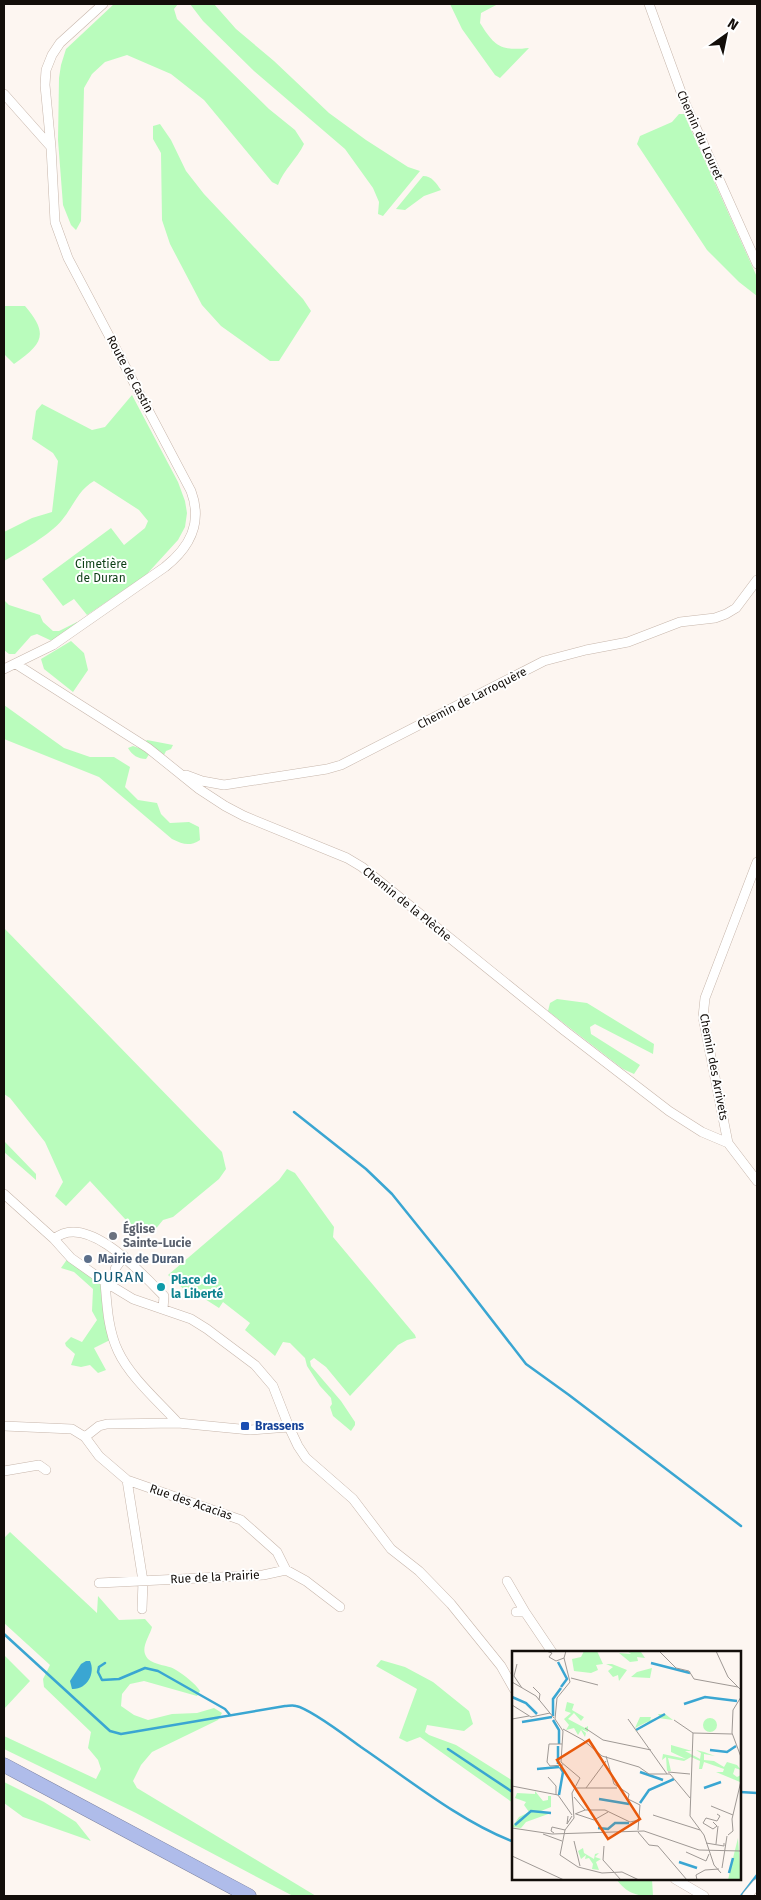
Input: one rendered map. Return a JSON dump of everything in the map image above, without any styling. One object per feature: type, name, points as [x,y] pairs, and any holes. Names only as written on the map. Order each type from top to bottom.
[{"type":"highway","points":[[4,1765],[249,1896]]},
{"type":"street","name":"Route de Castin","points":[[4,669],[53,645],[165,568],[187,544],[196,522],[192,491],[68,258],[55,222],[51,147],[44,85],[46,70],[52,55],[60,43],[103,4]]},
{"type":"street","name":"Chemin du Louret","points":[[649,4],[685,104],[757,264]]},
{"type":"street","points":[[4,94],[51,147]]},
{"type":"street","name":"Chemin de Larroquère","points":[[175,770],[202,782],[224,785],[327,769],[341,765],[544,661],[628,642],[680,622],[716,618],[726,614],[736,608],[757,580]]},
{"type":"street","name":"Chemin de la Plèche","points":[[16,664],[148,748],[225,806],[244,816],[347,858],[362,867],[565,1031],[669,1111],[702,1132],[728,1143]]},
{"type":"street","name":"Chemin des Arrivets","points":[[757,862],[703,1008],[703,1017],[728,1143],[757,1182]]},
{"type":"street","points":[[4,1194],[54,1239],[71,1258],[105,1282],[133,1299],[191,1319],[208,1329],[256,1365],[273,1386],[289,1427],[306,1458],[353,1499],[391,1549],[437,1588],[475,1632],[512,1683]]},
{"type":"street","points":[[54,1239],[65,1232],[84,1234],[97,1239],[124,1256],[164,1296],[164,1309]]},
{"type":"street","points":[[115,1269],[124,1256]]},
{"type":"street","points":[[105,1282],[107,1315],[117,1350],[125,1364],[178,1423]]},
{"type":"street","points":[[85,1437],[99,1426],[107,1424],[178,1423],[250,1430],[289,1427]]},
{"type":"street","points":[[4,1426],[72,1428],[85,1437],[99,1456],[126,1480],[143,1580],[142,1609]]},
{"type":"street","points":[[4,1472],[39,1465],[46,1470]]},
{"type":"street","name":"Rue des Acacias","points":[[126,1480],[241,1520],[277,1552],[286,1570]]},
{"type":"street","points":[[286,1570],[306,1580],[340,1607]]},
{"type":"street","name":"Rue de la Prairie","points":[[99,1583],[263,1575],[286,1570]]},
{"type":"street","points":[[507,1582],[520,1612],[551,1651]]},
{"type":"street","points":[[677,1880],[704,1896]]},
{"type":"street","points":[[747,1896],[757,1884]]},
{"type":"green space","points":[[114,4],[178,4],[174,9],[177,19],[269,109],[295,130],[304,144],[278,185],[272,182],[204,100],[171,74],[127,55],[105,62],[92,74],[84,88],[81,221],[76,230],[71,225],[63,205],[58,140],[61,65],[66,49]]},
{"type":"green space","points":[[190,4],[214,4],[236,29],[274,61],[329,113],[408,167],[420,171],[383,216],[378,214],[379,202],[373,188],[345,149],[254,71],[203,21]]},
{"type":"green space","points":[[450,4],[498,4],[481,13],[480,23],[485,31],[495,42],[505,48],[529,48],[500,78],[495,75],[462,29]]},
{"type":"green space","points":[[679,114],[684,114],[757,277],[757,296],[739,282],[707,250],[637,144],[640,136],[672,122]]},
{"type":"green space","points":[[160,124],[171,140],[186,171],[204,194],[303,299],[311,311],[279,361],[270,361],[221,326],[202,305],[170,244],[162,220],[161,153],[153,139],[153,126]]},
{"type":"green space","points":[[423,176],[435,182],[441,190],[424,196],[405,210],[396,209]]},
{"type":"green space","points":[[4,306],[25,306],[33,316],[40,331],[37,344],[14,364],[4,354]]},
{"type":"green space","name":"Cimetière de Duran","points":[[132,395],[178,482],[187,513],[185,527],[178,540],[146,575],[87,615],[74,599],[63,606],[42,579],[111,528],[124,545],[145,528],[148,521],[139,510],[94,481],[84,489],[66,515],[51,531],[4,561],[4,532],[32,518],[52,512],[58,461],[53,453],[32,439],[36,411],[42,404],[92,430],[105,427]]},
{"type":"green space","points":[[4,600],[9,605],[40,615],[43,622],[53,631],[59,631],[77,622],[78,625],[52,641],[37,634],[31,636],[15,654],[9,654],[4,650]]},
{"type":"green space","points":[[71,641],[84,653],[88,670],[73,692],[44,669],[41,659]]},
{"type":"green space","points":[[4,705],[64,748],[90,757],[114,757],[130,767],[125,787],[138,800],[157,803],[161,814],[170,823],[189,822],[199,827],[200,840],[193,844],[186,844],[172,839],[99,777],[4,739]]},
{"type":"green space","points":[[147,740],[173,745],[164,755],[150,753],[146,759],[131,753],[128,748],[133,746],[139,748]]},
{"type":"green space","points":[[4,928],[222,1152],[226,1169],[219,1179],[173,1217],[163,1220],[154,1231],[137,1232],[90,1181],[66,1206],[55,1196],[63,1182],[45,1142],[10,1098],[4,1094]]},
{"type":"green space","points":[[557,999],[587,1003],[654,1044],[653,1054],[595,1024],[590,1027],[591,1034],[640,1065],[634,1074],[623,1069],[548,1011],[550,1003]]},
{"type":"green space","points":[[4,1141],[36,1174],[36,1180],[4,1152]]},
{"type":"green space","points":[[287,1169],[295,1173],[334,1227],[333,1237],[416,1338],[398,1345],[350,1396],[326,1367],[314,1358],[310,1361],[311,1366],[341,1401],[355,1422],[351,1431],[333,1416],[330,1407],[332,1404],[331,1398],[320,1386],[307,1366],[305,1358],[290,1343],[283,1342],[275,1356],[245,1330],[250,1323],[223,1302],[219,1308],[197,1294],[188,1293],[168,1275],[279,1180]]},
{"type":"green space","points":[[68,1258],[103,1285],[110,1340],[94,1348],[106,1370],[98,1373],[90,1365],[81,1367],[71,1365],[75,1354],[65,1343],[71,1337],[82,1342],[97,1320],[92,1311],[93,1289],[74,1272],[61,1268]]},
{"type":"green space","points":[[10,1532],[97,1613],[98,1596],[119,1620],[145,1619],[152,1627],[144,1651],[147,1658],[154,1663],[176,1670],[192,1682],[200,1691],[197,1696],[144,1681],[130,1684],[122,1694],[121,1706],[134,1715],[148,1720],[172,1714],[197,1713],[214,1708],[222,1713],[218,1720],[152,1752],[141,1765],[133,1781],[137,1788],[316,1896],[293,1896],[136,1813],[4,1749],[4,1736],[96,1779],[101,1769],[98,1760],[88,1748],[91,1732],[44,1687],[43,1679],[50,1665],[4,1623],[4,1538]]},
{"type":"green space","points":[[4,1655],[30,1681],[4,1709]]},
{"type":"green space","points":[[381,1660],[405,1667],[433,1682],[469,1711],[473,1724],[464,1731],[427,1725],[425,1732],[456,1745],[512,1780],[512,1802],[420,1737],[407,1742],[399,1738],[417,1689],[376,1666]]},
{"type":"green space","points":[[4,1782],[44,1802],[76,1822],[91,1841],[23,1817],[4,1803]]},
{"type":"green space","points":[[617,1880],[652,1880],[653,1896],[632,1893]]},
{"type":"water","points":[[90,1661],[92,1666],[91,1676],[82,1687],[72,1689],[70,1681],[81,1664]]},
{"type":"waterway","points":[[294,1112],[366,1169],[392,1194],[526,1364],[741,1526]]},
{"type":"waterway","points":[[4,1634],[110,1731],[121,1734],[285,1706],[296,1706],[311,1712],[455,1812],[512,1841]]},
{"type":"waterway","points":[[105,1663],[99,1667],[98,1672],[102,1680],[119,1679],[145,1668],[158,1671],[225,1709],[230,1715]]},
{"type":"waterway","points":[[448,1749],[512,1792]]},
{"type":"waterway","points":[[741,1792],[757,1793]]},
{"type":"waterway","points":[[741,1896],[757,1875]]},
{"type":"place","name":"Église Sainte-Lucie","points":[[113,1236]]},
{"type":"place","name":"Mairie de Duran","points":[[88,1259]]},
{"type":"place","name":"Place de la Liberté","points":[[161,1287]]},
{"type":"place","name":"Brassens","points":[[245,1426]]},
{"type":"district","name":"DURAN","points":[[119,1277]]}]
